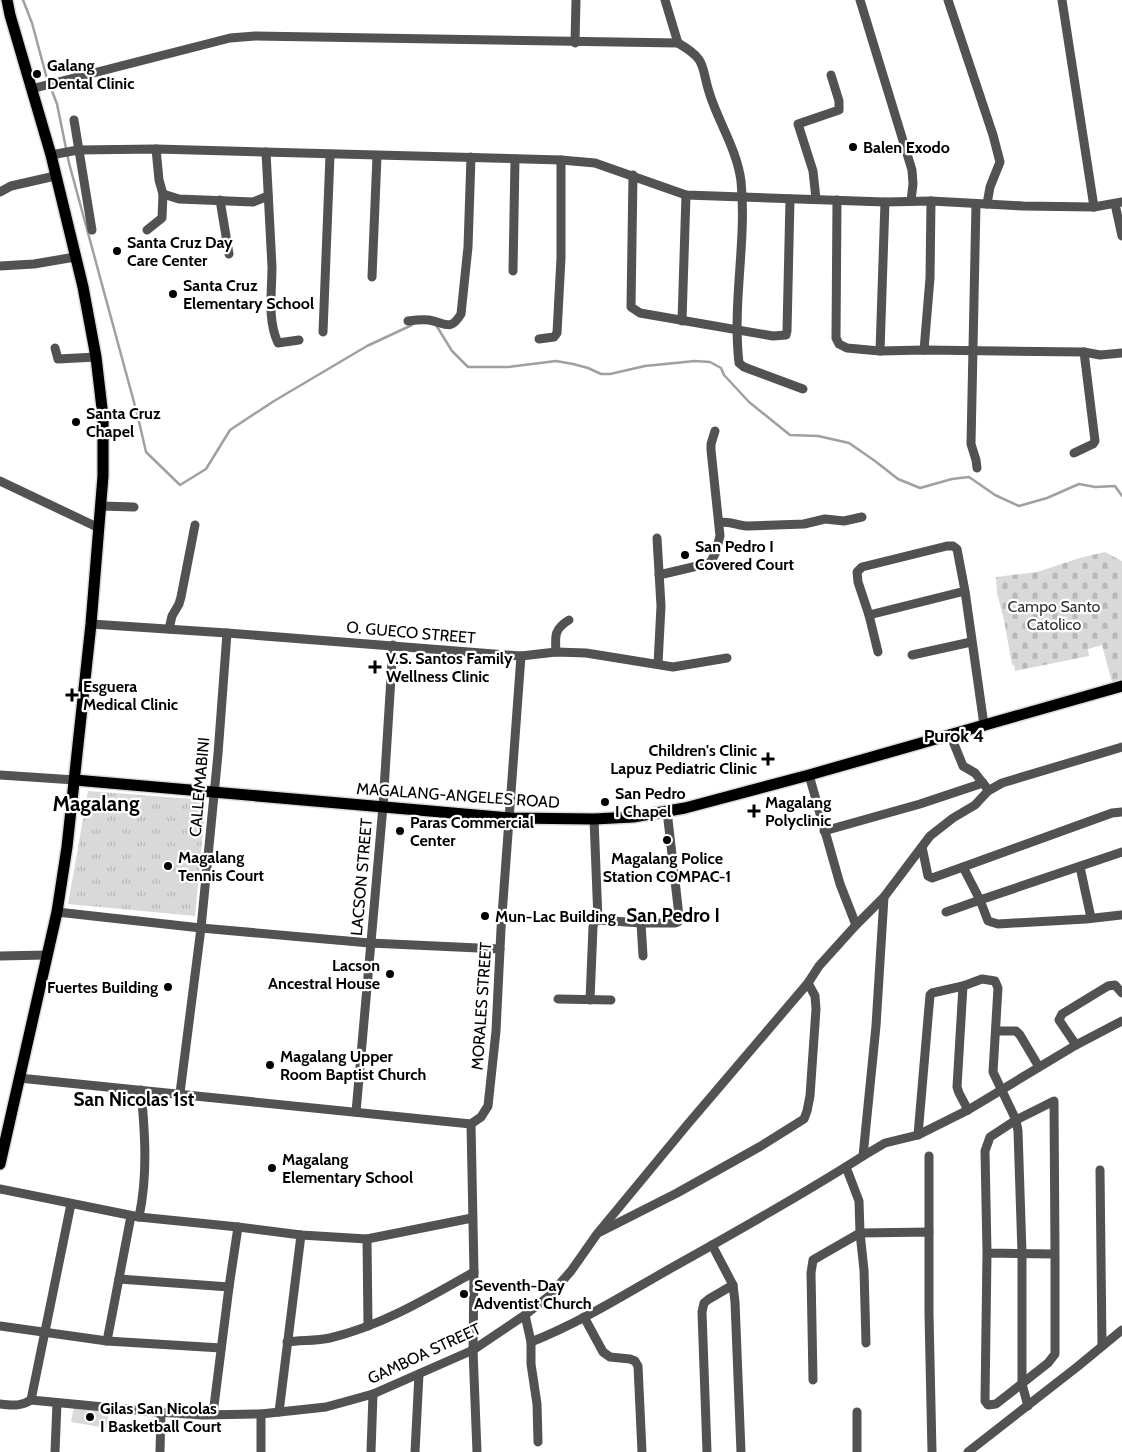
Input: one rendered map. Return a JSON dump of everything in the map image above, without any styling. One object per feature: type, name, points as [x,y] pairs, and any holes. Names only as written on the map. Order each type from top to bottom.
[{"type":"main road","points":[[0,1164],[56,912],[75,780],[101,506],[103,417],[96,357],[83,287],[55,176],[56,154],[31,89],[5,6]]},
{"type":"main road","name":"MAGALANG-ANGELES ROAD","points":[[75,780],[510,818],[594,819],[633,817],[667,811],[809,775],[1122,686]]},
{"type":"street","points":[[575,43],[576,0]]},
{"type":"street","points":[[665,0],[678,43]]},
{"type":"street","points":[[860,0],[908,156],[913,178],[911,201]]},
{"type":"street","points":[[948,0],[993,135],[1000,162],[990,186],[987,204]]},
{"type":"street","points":[[1062,0],[1094,207]]},
{"type":"street","points":[[31,89],[230,38],[678,43],[693,52],[702,63],[710,95],[739,172],[742,198],[738,330],[739,363],[744,367],[803,389]]},
{"type":"street","points":[[816,199],[813,171],[798,124],[839,110],[839,102],[831,75]]},
{"type":"street","points":[[74,120],[76,150],[92,230]]},
{"type":"street","points":[[56,154],[76,150],[156,149],[561,160],[595,163],[686,195],[1094,207],[1119,203],[1122,236]]},
{"type":"street","points":[[147,230],[162,218],[163,194],[159,180],[156,149]]},
{"type":"street","points":[[266,152],[272,269],[271,310],[276,342],[279,344],[299,340]]},
{"type":"street","points":[[323,332],[330,154]]},
{"type":"street","points":[[372,277],[378,156]]},
{"type":"street","points":[[408,321],[426,320],[452,325],[456,323],[461,314],[468,247],[471,157]]},
{"type":"street","points":[[513,271],[515,159]]},
{"type":"street","points":[[539,339],[554,337],[557,333],[561,160]]},
{"type":"street","points":[[633,175],[631,307],[640,313],[772,336],[786,335],[787,331],[790,199]]},
{"type":"street","points":[[0,192],[11,186],[55,176]]},
{"type":"street","points":[[163,194],[179,198],[253,202],[268,196]]},
{"type":"street","points":[[682,321],[686,195]]},
{"type":"street","points":[[220,200],[229,254]]},
{"type":"street","points":[[837,200],[836,338],[840,344],[847,348],[880,351],[1084,352],[1100,356],[1122,353]]},
{"type":"street","points":[[924,350],[930,278],[931,201]]},
{"type":"street","points":[[880,351],[885,202]]},
{"type":"street","points":[[976,204],[971,444],[977,468]]},
{"type":"street","points":[[0,266],[34,264],[76,257]]},
{"type":"street","points":[[55,348],[58,359],[96,357]]},
{"type":"street","points":[[1074,453],[1093,444],[1094,440],[1084,352]]},
{"type":"street","points":[[659,575],[710,563],[718,544],[720,536],[711,450],[714,432]]},
{"type":"street","points":[[0,481],[99,528]]},
{"type":"street","points":[[101,506],[134,507]]},
{"type":"street","points":[[719,523],[724,522],[741,526],[804,524],[825,519],[844,521],[862,517]]},
{"type":"street","points":[[169,629],[172,616],[181,597],[195,525]]},
{"type":"street","points":[[657,538],[661,606],[658,664]]},
{"type":"street","points":[[878,652],[857,574],[858,570],[875,563],[940,547],[953,546],[958,552],[965,591],[984,725]]},
{"type":"street","points":[[869,615],[965,591]]},
{"type":"street","points":[[556,652],[555,638],[557,630],[560,625],[568,620]]},
{"type":"street","name":"O. GUECO STREET","points":[[91,624],[521,656],[556,652],[608,656],[673,667],[727,658]]},
{"type":"street","name":"CALLE MABINI","points":[[180,1093],[201,928],[227,633]]},
{"type":"street","points":[[912,656],[971,642]]},
{"type":"street","name":"LACSON STREET","points":[[356,1112],[383,806],[393,645]]},
{"type":"street","name":"MORALES STREET","points":[[471,1124],[481,1117],[488,1106],[496,1031],[521,656]]},
{"type":"street","points":[[950,734],[963,766],[975,773],[988,791]]},
{"type":"street","name":"GAMBOA STREET","points":[[0,1404],[16,1406],[23,1405],[31,1400],[161,1412],[213,1414],[261,1414],[326,1407],[373,1394],[473,1350],[525,1315],[549,1296],[758,1040],[808,983],[819,966],[884,897],[930,836],[952,818],[975,805],[988,791],[1002,783],[1122,746]]},
{"type":"street","points":[[0,775],[75,780]]},
{"type":"street","points":[[809,775],[840,884],[856,925]]},
{"type":"street","points":[[824,831],[920,804],[983,783]]},
{"type":"street","points":[[590,1000],[594,923],[598,920],[641,923],[678,922],[667,811]]},
{"type":"street","points":[[922,847],[927,874],[930,877],[937,877],[1112,813],[1122,812]]},
{"type":"street","points":[[594,819],[598,920]]},
{"type":"street","points":[[946,912],[1122,852]]},
{"type":"street","points":[[963,867],[988,920],[998,924],[1091,918],[1121,914]]},
{"type":"street","points":[[1080,867],[1091,918]]},
{"type":"street","points":[[863,1156],[876,1026],[884,897]]},
{"type":"street","points":[[56,912],[201,928],[370,943],[500,950]]},
{"type":"street","points":[[641,923],[643,956]]},
{"type":"street","points":[[0,956],[46,955]]},
{"type":"street","points":[[918,1135],[929,998],[932,993],[963,986],[982,979],[995,981],[998,984],[993,1072],[1016,1120],[1022,1253],[1022,1384],[1028,1406]]},
{"type":"street","points":[[598,1234],[744,1156],[804,1119],[810,1096],[816,1009],[815,996],[808,983]]},
{"type":"street","points":[[1076,1046],[1059,1020],[1062,1014],[1108,986],[1115,985],[1122,993]]},
{"type":"street","points":[[963,986],[957,1087],[968,1110]]},
{"type":"street","points":[[558,999],[611,1000]]},
{"type":"street","points":[[531,1342],[584,1317],[712,1245],[885,1143],[918,1135],[968,1110],[1122,1020]]},
{"type":"street","points":[[996,1031],[1016,1031],[1039,1067]]},
{"type":"street","points":[[19,1078],[471,1124],[474,1272],[473,1350],[477,1452]]},
{"type":"street","points":[[107,1341],[119,1279],[135,1217],[144,1194],[145,1133],[142,1090]]},
{"type":"street","points":[[1054,1101],[1055,1354],[1048,1363],[996,1404],[988,1405],[986,1401],[987,1252],[985,1151],[987,1142],[990,1137],[1016,1120],[1054,1101]]},
{"type":"street","points":[[928,1156],[932,1452]]},
{"type":"street","points":[[846,1167],[859,1201],[864,1270],[866,1343]]},
{"type":"street","points":[[1100,1170],[1102,1346]]},
{"type":"street","points":[[0,1189],[135,1217],[301,1235],[367,1240],[472,1218]]},
{"type":"street","points":[[31,1400],[71,1204]]},
{"type":"street","points":[[213,1414],[238,1227]]},
{"type":"street","points":[[813,1380],[811,1272],[813,1260],[860,1233],[929,1232]]},
{"type":"street","points":[[279,1412],[301,1235]]},
{"type":"street","points":[[367,1240],[368,1326]]},
{"type":"street","points":[[712,1245],[732,1285],[735,1302],[741,1452]]},
{"type":"street","points":[[987,1252],[1055,1254]]},
{"type":"street","points":[[287,1342],[329,1338],[368,1326],[421,1302],[474,1272]]},
{"type":"street","points":[[119,1279],[229,1288]]},
{"type":"street","points":[[707,1452],[702,1312],[704,1303],[732,1285]]},
{"type":"street","points":[[525,1315],[531,1342],[531,1364],[537,1404],[538,1442]]},
{"type":"street","points":[[584,1317],[603,1352],[610,1358],[630,1359],[635,1361],[638,1366],[642,1452]]},
{"type":"street","points":[[0,1326],[107,1341],[221,1348]]},
{"type":"street","points":[[968,1452],[1122,1330]]},
{"type":"street","points":[[415,1452],[419,1374]]},
{"type":"street","points":[[372,1452],[373,1394]]},
{"type":"street","points":[[55,1452],[57,1403]]},
{"type":"street","points":[[160,1452],[161,1412]]},
{"type":"street","points":[[857,1412],[857,1452]]},
{"type":"street","points":[[261,1414],[261,1452]]},
{"type":"green space","name":"Campo Santo Catolico","points":[[1105,552],[1122,561],[1122,679],[1112,682],[1102,645],[1088,649],[1089,656],[1015,671],[1014,665],[1012,665],[997,593],[996,577],[1037,572]]},
{"type":"green space","points":[[88,791],[206,800],[195,916],[68,904]]},
{"type":"green space","name":"Gilas San Nicolas I Basketball Court","points":[[74,1407],[109,1413],[106,1428],[71,1422]]},
{"type":"waterway","points":[[23,0],[57,104],[69,163],[146,452],[180,485],[206,469],[230,430],[274,401],[367,346],[412,325]]},
{"type":"waterway","points":[[436,325],[452,351],[468,367],[508,367],[556,361],[588,368],[601,374],[610,374],[645,366],[695,361],[710,362],[721,368],[724,375],[749,402],[790,435],[818,436],[849,443],[898,479],[920,488],[952,479],[969,477],[995,495],[1019,506],[1047,498],[1079,484],[1095,487],[1115,486],[1122,496]]},
{"type":"place","name":"Galang Dental Clinic","points":[[37,74]]},
{"type":"place","name":"Balen Exodo","points":[[853,147]]},
{"type":"place","name":"Santa Cruz Day Care Center","points":[[117,251]]},
{"type":"place","name":"Santa Cruz Elementary School","points":[[173,294]]},
{"type":"place","name":"Santa Cruz Chapel","points":[[76,422]]},
{"type":"place","name":"San Pedro I Covered Court","points":[[685,555]]},
{"type":"place","name":"V.S. Santos Family Wellness Clinic","points":[[375,667]]},
{"type":"place","name":"Esguera Medical Clinic","points":[[72,695]]},
{"type":"place","name":"Children's Clinic Lapuz Pediatric Clinic","points":[[768,759]]},
{"type":"place","name":"San Pedro I Chapel","points":[[605,802]]},
{"type":"place","name":"Magalang Polyclinic","points":[[754,811]]},
{"type":"place","name":"Paras Commercial Center","points":[[400,831]]},
{"type":"place","name":"Magalang Police Station COMPAC-1","points":[[667,840]]},
{"type":"place","name":"Magalang Tennis Court","points":[[168,866]]},
{"type":"place","name":"Mun-Lac Building","points":[[485,916]]},
{"type":"place","name":"Lacson Ancestral House","points":[[390,974]]},
{"type":"place","name":"Fuertes Building","points":[[168,987]]},
{"type":"place","name":"Magalang Upper Room Baptist Church","points":[[270,1065]]},
{"type":"place","name":"Magalang Elementary School","points":[[272,1168]]},
{"type":"place","name":"Seventh-Day Adventist Church","points":[[464,1294]]},
{"type":"place","name":"Gilas San Nicolas I Basketball Court","points":[[90,1417]]},
{"type":"district","name":"Purok 4","points":[[954,736]]},
{"type":"district","name":"Magalang","points":[[96,804]]},
{"type":"district","name":"San Pedro I","points":[[673,915]]},
{"type":"district","name":"San Nicolas 1st","points":[[134,1099]]}]
